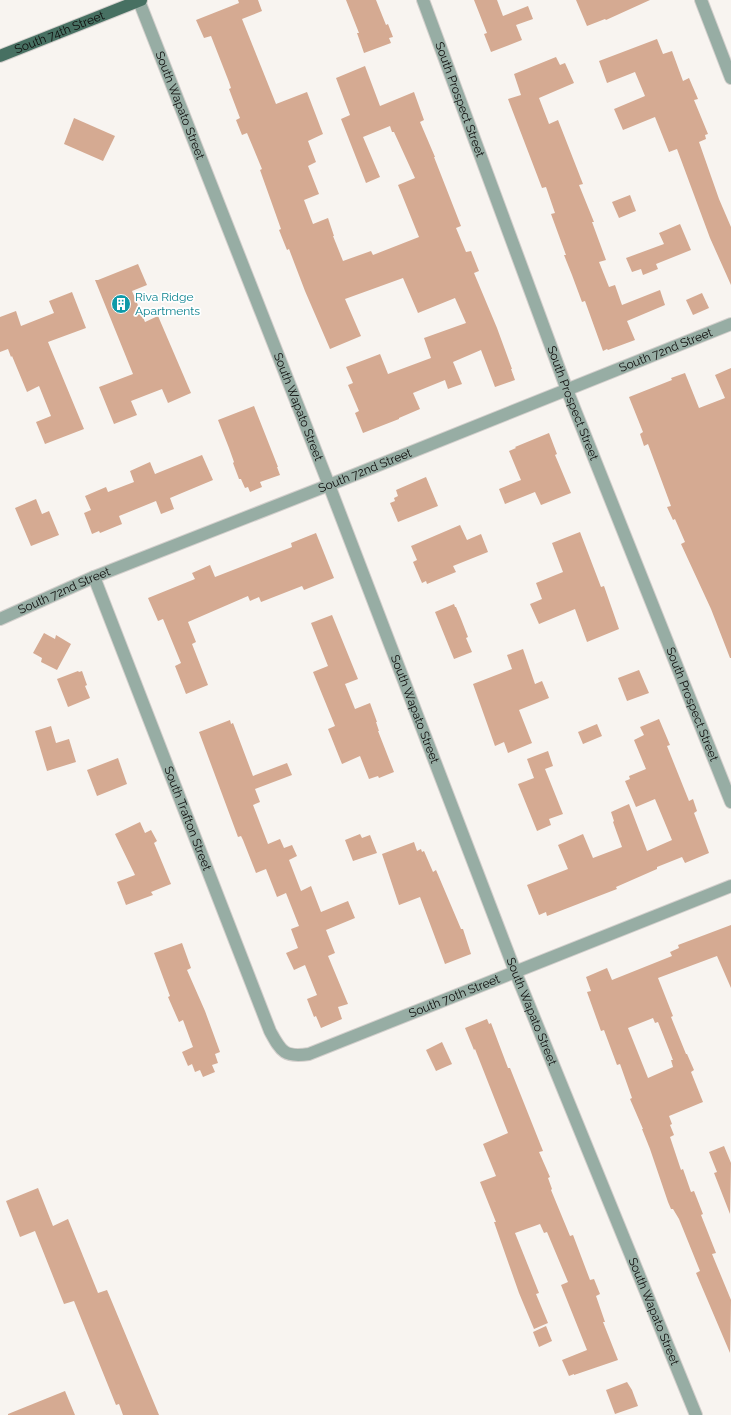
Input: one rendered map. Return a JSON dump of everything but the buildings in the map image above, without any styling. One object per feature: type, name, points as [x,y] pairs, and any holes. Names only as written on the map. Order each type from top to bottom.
[{"type":"main road","name":"South 74th Street","points":[[0,56],[123,4],[140,0]]},
{"type":"street","name":"South Wapato Street","points":[[140,0],[329,485],[515,971],[696,1415]]},
{"type":"street","name":"South Prospect Street","points":[[423,0],[567,390],[731,802]]},
{"type":"street","points":[[701,0],[731,78]]},
{"type":"street","name":"South 72nd Street","points":[[0,619],[94,577],[329,485],[731,324]]},
{"type":"street","name":"South Trafton Street","points":[[94,577],[270,1030],[280,1048],[288,1055]]},
{"type":"street","name":"South 70th Street","points":[[288,1055],[298,1056],[309,1054],[731,886]]},
{"type":"place","name":"Riva Ridge Apartments","points":[[121,304]]}]
